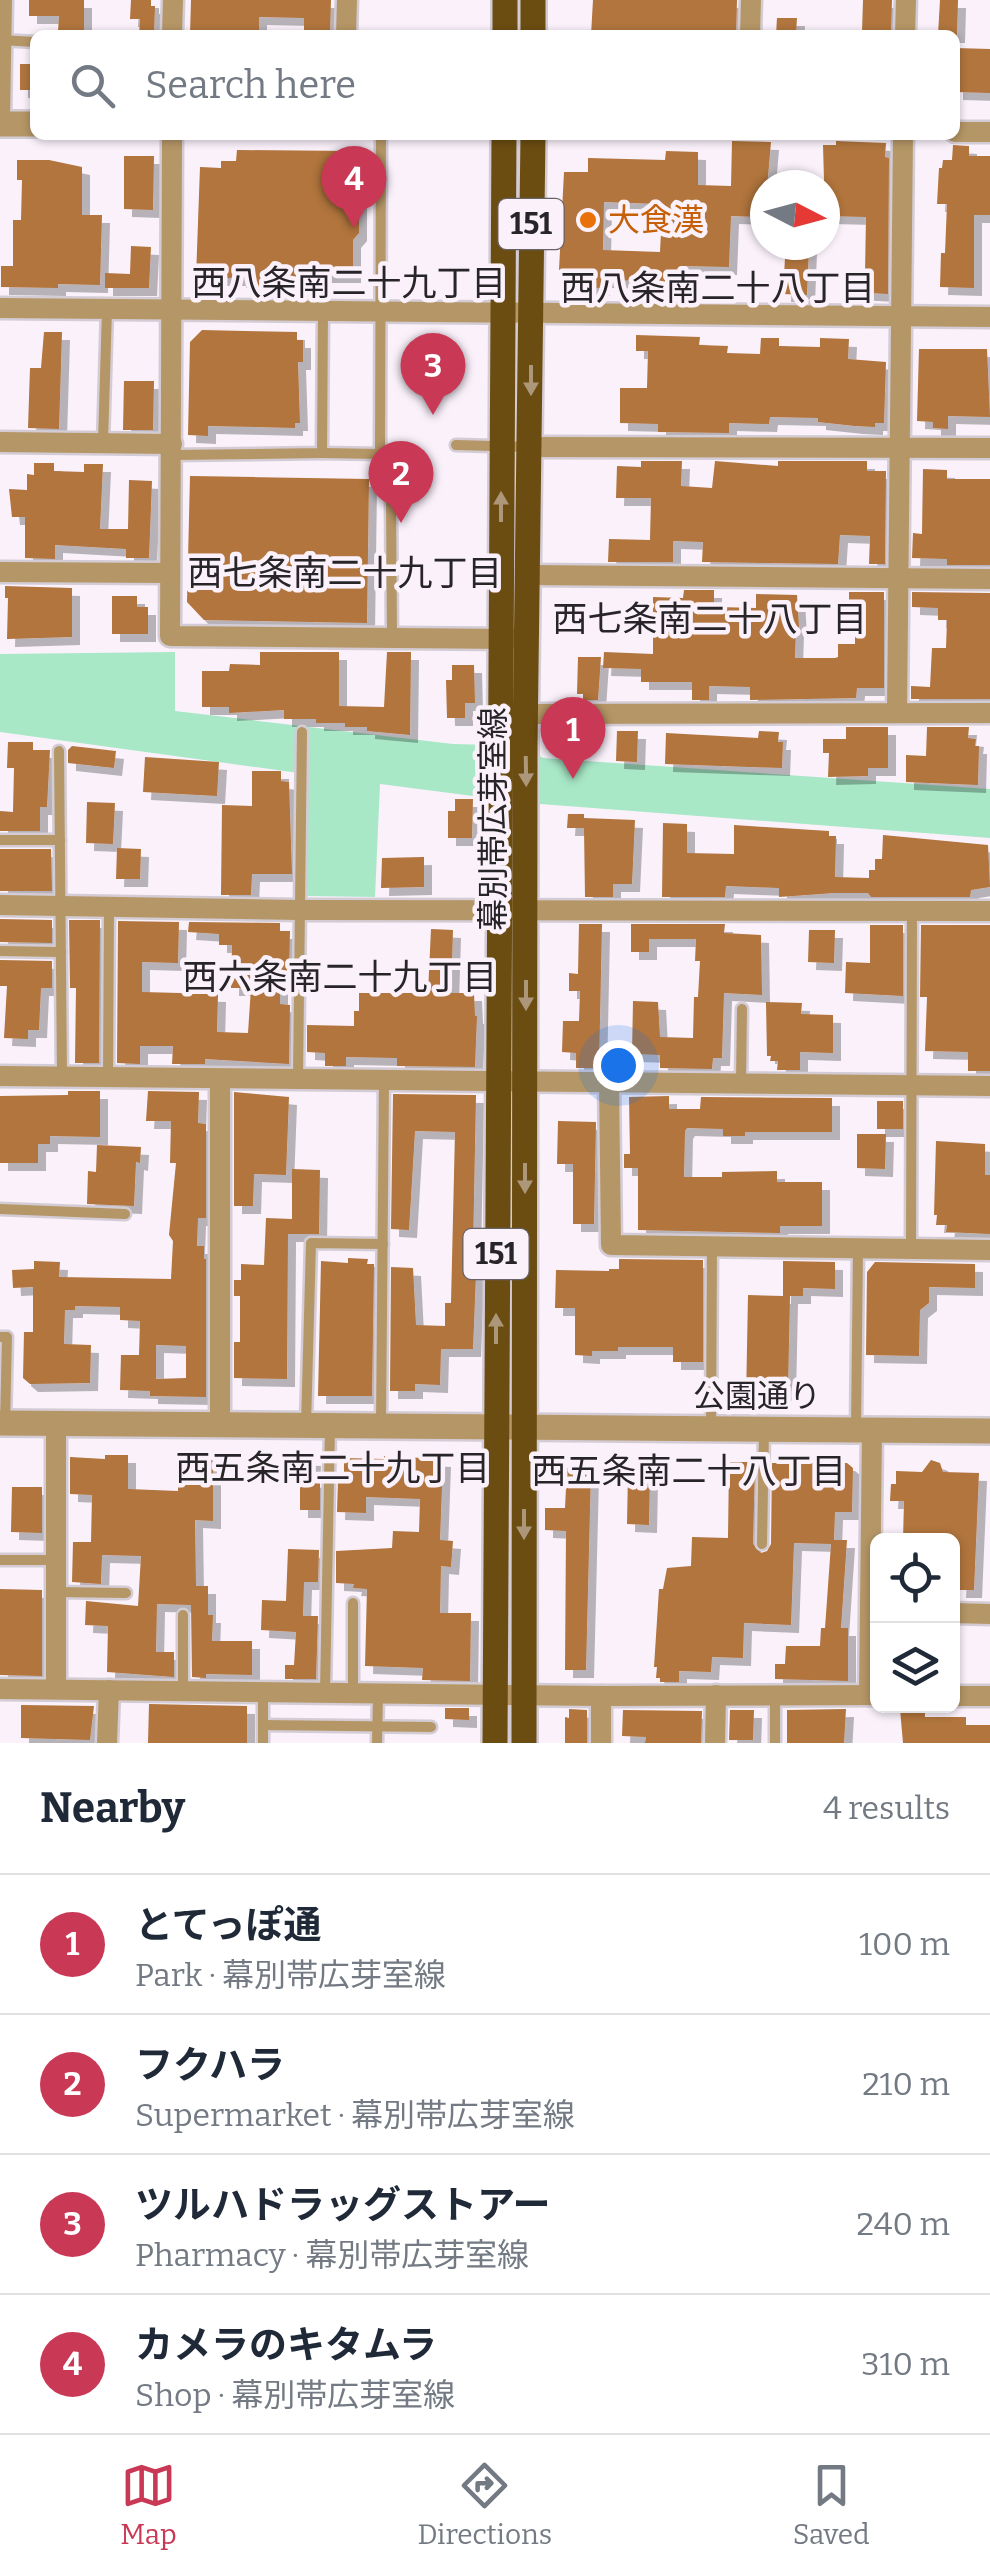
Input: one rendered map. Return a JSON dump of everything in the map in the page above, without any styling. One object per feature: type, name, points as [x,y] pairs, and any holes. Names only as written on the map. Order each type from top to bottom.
[{"type":"main road","points":[[505,30],[506,0]]},
{"type":"main road","points":[[533,0],[533,30]]},
{"type":"main road","name":"幕別帯広芽室線","points":[[495,1743],[504,140]]},
{"type":"main road","name":"幕別帯広芽室線","points":[[524,1743],[526,714],[533,140]]},
{"type":"street","points":[[2,0],[0,121],[30,124]]},
{"type":"street","points":[[172,0],[172,30]]},
{"type":"street","points":[[346,0],[346,30]]},
{"type":"street","points":[[750,0],[750,30]]},
{"type":"street","points":[[905,30],[906,0]]},
{"type":"street","points":[[960,132],[990,132]]},
{"type":"street","points":[[172,140],[170,636],[527,639]]},
{"type":"street","points":[[897,712],[902,140]]},
{"type":"street","points":[[0,308],[990,317]]},
{"type":"street","points":[[0,442],[172,450]]},
{"type":"street","points":[[530,446],[990,448]]},
{"type":"street","points":[[0,572],[170,573]]},
{"type":"street","points":[[528,576],[990,578]]},
{"type":"street","points":[[526,714],[990,713]]},
{"type":"street","points":[[0,905],[299,910],[990,911]]},
{"type":"street","points":[[0,1076],[990,1086]]},
{"type":"street","points":[[220,1079],[220,1425]]},
{"type":"street","points":[[609,1080],[611,1245],[990,1250]]},
{"type":"street","name":"公園通り","points":[[3,1423],[990,1431]]},
{"type":"street","points":[[56,1424],[56,1690]]},
{"type":"street","points":[[864,1430],[870,1539]]},
{"type":"street","points":[[960,1613],[990,1614]]},
{"type":"street","points":[[0,1689],[870,1695]]},
{"type":"street","points":[[107,1743],[109,1690]]},
{"type":"street","points":[[601,1696],[601,1743]]},
{"type":"street","points":[[715,1743],[716,1696]]},
{"type":"street","points":[[960,1696],[990,1696]]},
{"type":"lane","points":[[1,40],[30,42]]},
{"type":"lane","points":[[381,140],[380,454],[391,498],[392,638]]},
{"type":"lane","points":[[103,444],[107,309]]},
{"type":"lane","points":[[322,453],[323,311]]},
{"type":"lane","points":[[456,445],[530,446]]},
{"type":"lane","points":[[172,450],[380,454]]},
{"type":"lane","points":[[298,1080],[302,732]]},
{"type":"lane","points":[[59,751],[62,1077]]},
{"type":"lane","points":[[0,840],[60,840]]},
{"type":"lane","points":[[108,1078],[110,906]]},
{"type":"lane","points":[[912,911],[912,1249]]},
{"type":"lane","points":[[0,951],[61,952]]},
{"type":"lane","points":[[741,1082],[742,1010]]},
{"type":"lane","points":[[380,1426],[384,1080]]},
{"type":"lane","points":[[0,1209],[125,1214]]},
{"type":"lane","points":[[324,1692],[311,1243],[383,1244]]},
{"type":"lane","points":[[711,1428],[712,1246]]},
{"type":"lane","points":[[858,1248],[864,1430]]},
{"type":"lane","points":[[0,1338],[7,1338],[3,1423]]},
{"type":"lane","points":[[762,1544],[764,1429]]},
{"type":"lane","points":[[0,1560],[56,1560]]},
{"type":"lane","points":[[56,1592],[126,1592]]},
{"type":"lane","points":[[353,1693],[354,1603]]},
{"type":"lane","points":[[183,1615],[183,1691]]},
{"type":"lane","points":[[263,1692],[263,1743]]},
{"type":"lane","points":[[378,1693],[378,1743]]},
{"type":"lane","points":[[775,1695],[776,1743]]},
{"type":"lane","points":[[263,1725],[431,1728]]},
{"type":"green space","points":[[175,652],[175,711],[453,744],[525,746],[543,758],[990,789],[990,838],[527,803],[380,784],[375,897],[304,896],[306,774],[0,732],[0,654]]},
{"type":"building","points":[[29,0],[84,0],[84,30],[58,30],[59,16],[29,16]]},
{"type":"building","points":[[131,0],[151,0],[151,6],[155,6],[154,30],[139,30],[140,19],[130,19]]},
{"type":"building","points":[[191,0],[331,0],[330,30],[304,30],[304,18],[259,17],[259,30],[190,30]]},
{"type":"building","points":[[593,0],[737,0],[736,30],[591,30]]},
{"type":"building","points":[[863,0],[892,0],[891,30],[862,30]]},
{"type":"building","points":[[940,0],[958,0],[957,30],[938,30]]},
{"type":"building","points":[[777,18],[797,18],[796,30],[776,30]]},
{"type":"building","points":[[960,48],[990,49],[990,93],[960,92]]},
{"type":"building","points":[[20,64],[30,64],[30,90],[20,90]]},
{"type":"building","points":[[732,141],[771,142],[769,170],[750,170],[750,217],[731,216],[729,267],[682,266],[681,290],[647,289],[648,281],[602,280],[602,288],[564,287],[564,270],[559,270],[564,172],[588,172],[588,158],[665,160],[666,151],[698,152],[698,185],[731,186]],"holes":[[[604,202],[659,204],[660,252],[603,250]]]},
{"type":"building","points":[[836,141],[886,143],[888,294],[851,292],[852,272],[865,273],[866,217],[840,216],[840,170],[824,170],[823,145],[836,145]]},
{"type":"building","points":[[953,145],[969,146],[969,156],[990,156],[990,215],[974,215],[974,288],[940,287],[947,204],[937,204],[939,168],[943,160],[952,160]]},
{"type":"building","points":[[237,150],[354,151],[359,170],[359,233],[353,240],[353,275],[320,275],[320,289],[246,288],[246,278],[196,278],[200,167],[221,168],[221,161],[236,161]]},
{"type":"building","points":[[124,156],[154,156],[153,210],[124,209]]},
{"type":"building","points":[[17,160],[49,160],[82,167],[82,215],[102,215],[100,285],[1,287],[1,266],[13,266],[13,220],[21,220],[22,180],[17,180]]},
{"type":"building","points":[[131,246],[151,247],[149,288],[105,288],[105,273],[130,274]]},
{"type":"building","points":[[785,260],[808,260],[807,295],[783,294]]},
{"type":"building","points":[[202,330],[297,332],[297,340],[303,340],[303,362],[298,362],[300,423],[295,423],[295,428],[208,426],[208,436],[188,435],[190,342]]},
{"type":"building","points":[[44,332],[62,332],[59,429],[28,428],[30,368],[41,368]]},
{"type":"building","points":[[636,335],[700,337],[699,345],[728,346],[727,353],[760,354],[761,338],[779,338],[779,346],[820,347],[820,338],[849,339],[848,359],[886,362],[884,423],[875,423],[875,427],[855,426],[818,422],[818,418],[770,417],[769,424],[729,423],[729,433],[658,432],[658,424],[620,423],[620,388],[647,388],[648,351],[636,351]]},
{"type":"building","points":[[919,349],[987,349],[990,417],[948,416],[948,429],[933,428],[933,422],[917,421]]},
{"type":"building","points":[[124,381],[154,381],[153,430],[123,430]]},
{"type":"building","points":[[641,461],[682,461],[681,486],[712,488],[715,461],[778,466],[778,461],[867,461],[867,471],[886,471],[885,564],[869,564],[870,536],[840,535],[838,564],[702,562],[703,542],[673,541],[673,562],[608,562],[609,539],[650,540],[651,498],[616,498],[617,466],[641,467]]},
{"type":"building","points":[[34,463],[54,463],[54,471],[84,472],[84,464],[103,464],[100,529],[128,529],[129,480],[152,481],[149,558],[126,558],[126,549],[55,545],[55,559],[25,558],[25,517],[12,517],[9,489],[27,490],[27,474],[34,475]]},
{"type":"building","points":[[923,469],[947,470],[947,479],[990,479],[990,565],[947,565],[947,559],[912,558],[913,533],[922,534]]},
{"type":"building","points":[[190,476],[369,479],[367,623],[204,620],[187,602]]},
{"type":"building","points":[[5,586],[72,588],[72,637],[7,639]]},
{"type":"building","points":[[684,590],[714,590],[714,604],[718,607],[756,608],[756,594],[797,595],[799,627],[795,658],[838,657],[838,644],[855,644],[855,603],[849,603],[849,592],[884,592],[884,688],[857,688],[856,698],[750,700],[750,687],[709,686],[709,700],[692,700],[692,682],[641,682],[641,669],[603,668],[604,652],[653,654],[653,597],[683,598]]},
{"type":"building","points":[[912,592],[990,593],[990,699],[911,699],[911,686],[930,687],[932,648],[946,648],[947,620],[938,620],[938,608],[912,607]]},
{"type":"building","points":[[112,596],[137,596],[137,607],[148,607],[148,634],[112,634]]},
{"type":"building","points":[[260,652],[339,652],[339,706],[384,707],[387,652],[411,652],[410,735],[345,727],[345,723],[316,723],[316,719],[284,719],[284,710],[229,713],[229,707],[202,707],[202,671],[229,671],[230,664],[260,665]]},
{"type":"building","points":[[578,657],[601,657],[598,700],[583,700],[583,694],[577,694]]},
{"type":"building","points":[[452,665],[474,665],[475,703],[465,703],[465,718],[447,718],[446,680],[452,680]]},
{"type":"building","points":[[846,727],[888,727],[888,768],[868,768],[868,776],[828,777],[829,753],[823,753],[823,739],[846,739]]},
{"type":"building","points":[[927,727],[969,727],[968,738],[976,739],[975,746],[979,746],[978,785],[906,782],[906,755],[926,756]]},
{"type":"building","points":[[617,731],[638,731],[637,762],[616,761]]},
{"type":"building","points":[[759,731],[779,732],[778,742],[783,742],[782,768],[665,764],[666,733],[758,738]]},
{"type":"building","points":[[8,742],[33,742],[33,750],[50,750],[47,807],[40,807],[40,831],[0,831],[0,811],[13,812],[14,768],[7,768]]},
{"type":"building","points":[[72,746],[116,751],[114,768],[68,763]]},
{"type":"building","points":[[145,757],[219,762],[217,796],[143,792]]},
{"type":"building","points":[[252,771],[281,771],[281,781],[289,782],[292,874],[252,874],[251,895],[221,895],[222,805],[252,806]]},
{"type":"building","points":[[455,799],[473,799],[472,838],[448,838],[448,811],[455,811]]},
{"type":"building","points":[[87,802],[115,803],[113,844],[86,843]]},
{"type":"building","points":[[568,814],[635,820],[632,884],[613,884],[613,897],[585,897],[584,828],[567,828]]},
{"type":"building","points":[[663,823],[687,824],[687,853],[734,854],[734,825],[829,831],[829,836],[836,836],[835,877],[869,878],[869,870],[875,870],[875,859],[882,859],[883,835],[988,845],[990,887],[971,890],[970,897],[834,893],[779,897],[779,888],[726,886],[725,897],[662,897]]},
{"type":"building","points":[[117,848],[141,849],[140,879],[116,879]]},
{"type":"building","points":[[0,849],[51,849],[52,891],[0,891]]},
{"type":"building","points":[[424,857],[424,887],[381,888],[382,858]]},
{"type":"building","points":[[0,919],[52,920],[52,943],[0,942]]},
{"type":"building","points":[[69,920],[100,920],[99,1063],[75,1063],[76,988],[70,988]]},
{"type":"building","points":[[118,921],[179,922],[178,963],[142,962],[142,992],[218,994],[217,1032],[248,1033],[251,988],[231,988],[232,945],[219,945],[219,934],[188,932],[189,922],[280,923],[280,931],[290,931],[289,974],[280,974],[280,1004],[290,1005],[289,1064],[205,1059],[205,1064],[172,1064],[173,1046],[140,1046],[140,1064],[117,1063]]},
{"type":"building","points":[[579,924],[602,924],[599,1068],[576,1068],[576,1053],[562,1052],[563,1021],[579,1021],[580,991],[569,991],[569,973],[578,974]]},
{"type":"building","points":[[631,924],[725,924],[724,933],[761,935],[762,995],[724,993],[722,1058],[713,1058],[712,1069],[660,1068],[660,1055],[632,1054],[633,1001],[658,1002],[660,1037],[693,1038],[700,961],[695,961],[696,939],[649,939],[649,952],[631,952]]},
{"type":"building","points":[[870,925],[903,925],[903,996],[845,993],[846,962],[870,963]]},
{"type":"building","points":[[921,925],[990,925],[990,1071],[968,1071],[968,1052],[925,1051],[927,997],[920,997]]},
{"type":"building","points":[[431,929],[453,930],[451,993],[474,993],[475,1067],[397,1066],[397,1058],[346,1057],[346,1066],[325,1066],[325,1053],[307,1052],[307,1025],[354,1026],[359,993],[428,993]]},
{"type":"building","points":[[809,930],[835,930],[834,963],[808,962]]},
{"type":"building","points":[[0,960],[52,961],[52,988],[41,988],[39,1030],[28,1030],[28,1039],[4,1038],[7,986],[0,986]]},
{"type":"building","points":[[766,1002],[802,1003],[801,1014],[833,1015],[833,1053],[800,1052],[800,1070],[777,1070],[778,1061],[770,1061],[771,1056],[767,1056]]},
{"type":"building","points":[[68,1091],[100,1091],[100,1137],[50,1136],[50,1144],[38,1144],[38,1163],[0,1163],[0,1096],[68,1095]]},
{"type":"building","points":[[148,1091],[199,1092],[198,1123],[206,1124],[206,1218],[198,1218],[197,1246],[204,1246],[206,1259],[206,1397],[150,1396],[150,1391],[120,1390],[121,1355],[139,1355],[140,1321],[120,1320],[120,1307],[75,1306],[75,1310],[65,1310],[64,1344],[91,1345],[90,1383],[30,1384],[23,1378],[24,1332],[33,1332],[33,1287],[13,1288],[12,1270],[34,1269],[34,1261],[60,1262],[59,1277],[171,1279],[173,1241],[169,1235],[176,1163],[170,1163],[171,1121],[146,1121]],"holes":[[[156,1345],[186,1346],[186,1378],[156,1379]]]},
{"type":"building","points":[[234,1092],[289,1097],[286,1175],[254,1174],[253,1206],[234,1206]]},
{"type":"building","points":[[393,1094],[476,1095],[473,1349],[441,1349],[440,1385],[415,1384],[415,1391],[390,1391],[391,1267],[413,1268],[416,1325],[445,1326],[445,1303],[451,1303],[455,1132],[415,1131],[409,1230],[391,1229]]},
{"type":"building","points":[[669,1096],[669,1109],[700,1109],[701,1097],[832,1098],[832,1132],[745,1132],[745,1136],[723,1136],[723,1129],[685,1131],[684,1177],[777,1171],[777,1182],[822,1182],[822,1226],[780,1226],[780,1233],[638,1230],[638,1168],[624,1168],[624,1154],[630,1154],[629,1097]]},
{"type":"building","points":[[877,1101],[903,1101],[903,1129],[877,1129]]},
{"type":"building","points":[[558,1121],[596,1122],[594,1224],[573,1224],[573,1164],[557,1164]]},
{"type":"building","points":[[857,1134],[886,1134],[885,1169],[857,1168]]},
{"type":"building","points":[[936,1141],[985,1144],[985,1175],[990,1175],[990,1234],[946,1232],[947,1225],[936,1225]]},
{"type":"building","points":[[97,1145],[141,1147],[140,1163],[136,1162],[134,1206],[87,1204],[88,1171],[96,1172]]},
{"type":"building","points":[[292,1169],[320,1170],[319,1234],[288,1234],[287,1379],[234,1378],[234,1342],[240,1342],[240,1296],[234,1296],[234,1280],[241,1280],[241,1264],[264,1265],[266,1218],[292,1219]]},
{"type":"building","points":[[348,1258],[368,1259],[367,1264],[374,1264],[372,1396],[318,1396],[321,1261],[348,1263]]},
{"type":"building","points":[[619,1259],[703,1260],[703,1362],[673,1362],[673,1347],[618,1347],[618,1351],[592,1351],[592,1356],[575,1355],[575,1308],[555,1308],[556,1270],[609,1271],[619,1269]]},
{"type":"building","points":[[783,1261],[835,1262],[835,1289],[803,1288],[803,1296],[790,1296],[788,1388],[775,1401],[746,1400],[748,1295],[783,1296]]},
{"type":"building","points":[[875,1262],[975,1264],[975,1288],[929,1287],[929,1303],[920,1310],[919,1356],[866,1355],[867,1272]]},
{"type":"building","points":[[105,1455],[128,1455],[128,1489],[178,1491],[178,1480],[198,1481],[198,1456],[213,1455],[213,1521],[195,1520],[196,1586],[208,1586],[212,1641],[252,1641],[252,1675],[192,1677],[191,1605],[157,1604],[156,1652],[174,1652],[174,1677],[107,1672],[108,1626],[85,1625],[86,1601],[138,1606],[141,1556],[102,1555],[101,1584],[72,1582],[73,1542],[91,1542],[92,1495],[70,1494],[70,1457],[105,1459]]},
{"type":"building","points":[[291,1457],[313,1458],[312,1477],[291,1477]]},
{"type":"building","points":[[344,1458],[443,1459],[440,1540],[453,1541],[451,1567],[441,1566],[440,1613],[471,1613],[470,1681],[422,1680],[423,1668],[365,1666],[367,1589],[336,1583],[336,1551],[392,1548],[393,1531],[419,1532],[420,1499],[366,1497],[366,1513],[337,1512],[338,1480],[344,1480]]},
{"type":"building","points":[[931,1460],[940,1463],[943,1472],[979,1473],[974,1590],[960,1590],[960,1533],[903,1533],[904,1501],[890,1501],[891,1484],[896,1484],[896,1471],[922,1472]]},
{"type":"building","points":[[729,1462],[755,1462],[753,1544],[761,1553],[771,1544],[772,1463],[847,1463],[853,1468],[852,1512],[835,1512],[834,1540],[847,1540],[841,1628],[848,1628],[848,1681],[775,1679],[775,1664],[785,1664],[786,1646],[820,1646],[821,1628],[825,1628],[831,1544],[794,1543],[791,1625],[744,1623],[743,1658],[712,1657],[711,1672],[679,1671],[679,1682],[660,1682],[656,1678],[659,1589],[663,1589],[667,1568],[691,1566],[692,1537],[728,1538]]},
{"type":"building","points":[[567,1468],[591,1469],[586,1670],[565,1670],[566,1531],[545,1530],[545,1508],[565,1508]]},
{"type":"building","points":[[628,1472],[650,1473],[649,1525],[627,1524]]},
{"type":"building","points":[[300,1479],[320,1480],[320,1510],[300,1510]]},
{"type":"building","points":[[12,1487],[42,1487],[42,1533],[11,1532]]},
{"type":"building","points":[[288,1549],[319,1550],[318,1582],[304,1582],[303,1616],[318,1616],[316,1679],[285,1679],[285,1665],[294,1665],[296,1632],[261,1630],[262,1600],[286,1601]]},
{"type":"building","points":[[0,1589],[42,1590],[42,1676],[0,1675]]},
{"type":"building","points":[[149,1704],[247,1706],[247,1743],[148,1743]]},
{"type":"building","points":[[21,1705],[94,1706],[90,1740],[21,1738]]},
{"type":"building","points":[[445,1708],[469,1708],[469,1720],[445,1719]]},
{"type":"building","points":[[569,1709],[587,1710],[587,1743],[565,1743],[565,1717],[569,1718]]},
{"type":"building","points":[[846,1709],[844,1743],[787,1743],[787,1710]]},
{"type":"building","points":[[623,1710],[702,1711],[701,1743],[645,1743],[646,1737],[622,1736]]},
{"type":"building","points":[[730,1710],[754,1710],[753,1740],[729,1740]]},
{"type":"building","points":[[900,1713],[966,1717],[966,1725],[990,1725],[990,1743],[903,1743]]},
{"type":"place","name":"大食漢","points":[[588,220]]},
{"type":"place","name":"カメラのキタムラ","points":[[354,228]]},
{"type":"place","name":"ツルハドラッグストアー","points":[[433,415]]},
{"type":"place","name":"フクハラ","points":[[401,523]]},
{"type":"place","name":"とてっぽ通","points":[[573,779]]},
{"type":"district","name":"西八条南二十九丁目","points":[[349,283]]},
{"type":"district","name":"西八条南二十八丁目","points":[[718,288]]},
{"type":"district","name":"西七条南二十九丁目","points":[[345,573]]},
{"type":"district","name":"西七条南二十八丁目","points":[[710,619]]},
{"type":"district","name":"西六条南二十九丁目","points":[[340,977]]},
{"type":"district","name":"西五条南二十九丁目","points":[[333,1468]]},
{"type":"district","name":"西五条南二十八丁目","points":[[689,1471]]}]
